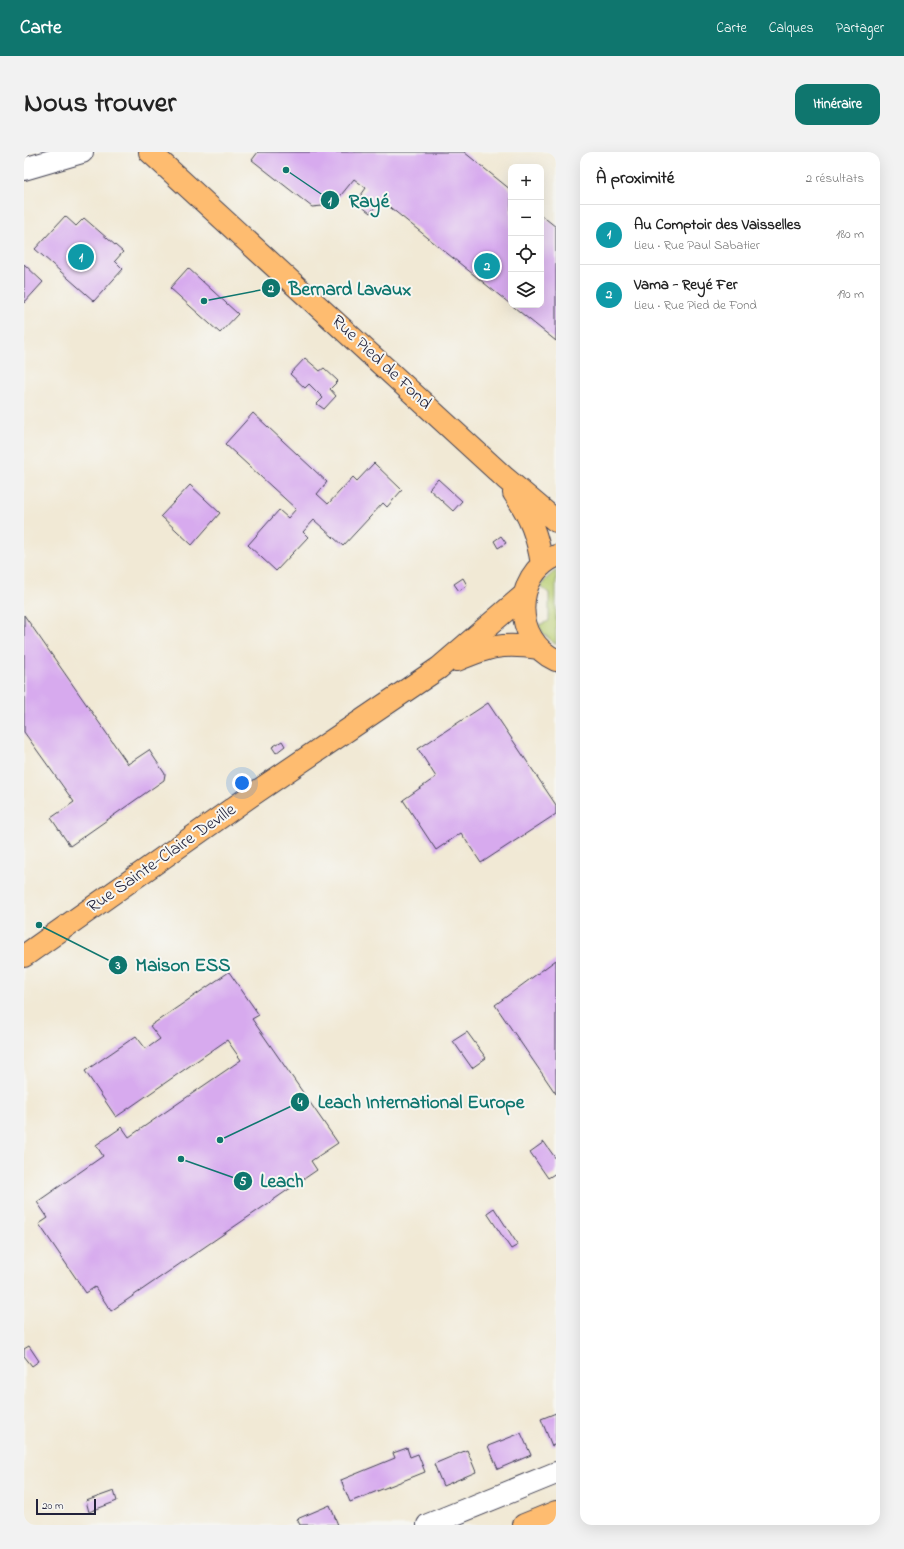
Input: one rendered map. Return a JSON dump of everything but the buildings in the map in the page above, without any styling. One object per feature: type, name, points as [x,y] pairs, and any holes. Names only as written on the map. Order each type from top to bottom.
[{"type":"main road","name":"Rue Pied de Fond","points":[[150,152],[505,478],[556,521]]},
{"type":"main road","name":"Rue Pied de Fond","points":[[505,478],[525,509],[537,538],[549,561]]},
{"type":"main road","points":[[547,654],[530,636],[524,620],[523,609],[524,595],[531,579],[549,561]]},
{"type":"main road","name":"Rue Sainte-Claire Deville","points":[[24,956],[255,793],[439,668],[524,595]]},
{"type":"main road","name":"Rue Sainte-Claire Deville","points":[[439,668],[494,646],[508,645],[547,654]]},
{"type":"main road","points":[[524,1525],[556,1512]]},
{"type":"street","points":[[24,169],[82,152]]},
{"type":"street","points":[[428,1525],[556,1473]]},
{"type":"green space","points":[[556,570],[556,645],[543,633],[539,625],[549,621],[549,593],[541,587],[545,580]]},
{"type":"place","name":"Rayé","points":[[286,170]]},
{"type":"place","name":"Au Comptoir des Vaisselles","points":[[81,257]]},
{"type":"place","name":"Vama - Reyé Fer","points":[[487,266]]},
{"type":"place","name":"Bernard Lavaux","points":[[204,301]]},
{"type":"place","name":"Maison ESS","points":[[39,925]]},
{"type":"place","name":"Leach International Europe","points":[[220,1140]]},
{"type":"place","name":"Leach","points":[[181,1159]]}]
